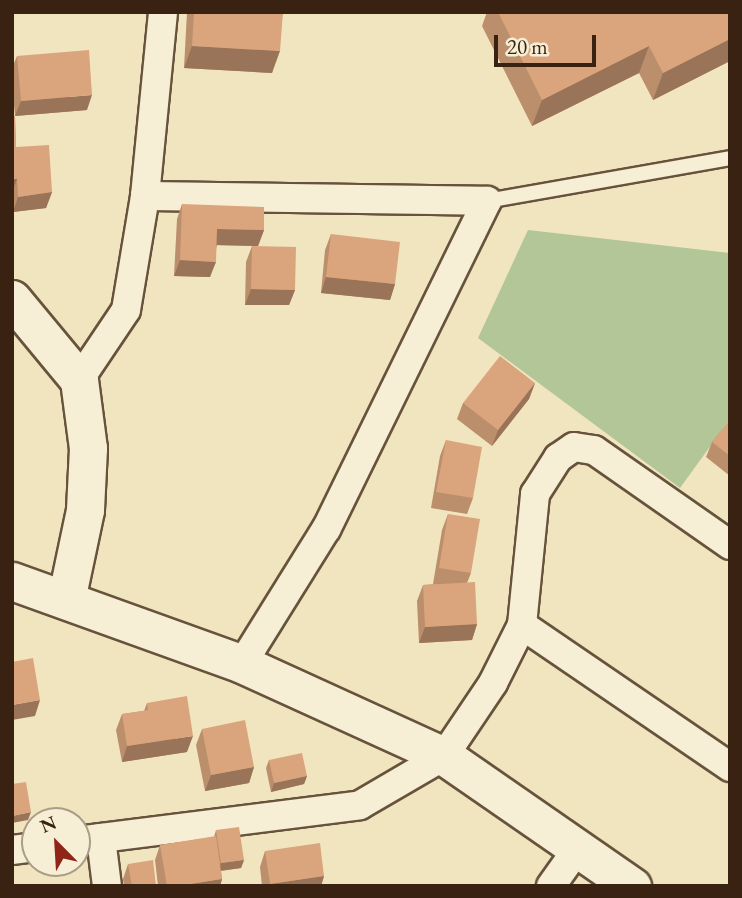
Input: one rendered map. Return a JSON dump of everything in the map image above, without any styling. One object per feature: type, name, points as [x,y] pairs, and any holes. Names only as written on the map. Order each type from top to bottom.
[{"type":"street","points":[[79,380],[126,310],[145,196],[163,12]]},
{"type":"street","points":[[145,196],[486,201],[326,529],[242,664]]},
{"type":"street","points":[[12,299],[79,380],[88,448],[85,510],[66,600]]},
{"type":"street","points":[[91,839],[360,804],[444,756],[494,683],[522,625],[535,494],[558,458],[574,447],[594,450],[730,545]]},
{"type":"street","points":[[12,581],[242,664],[444,756],[578,848],[614,881]]},
{"type":"street","points":[[12,610],[66,600]]},
{"type":"street","points":[[522,625],[730,767]]},
{"type":"street","points":[[91,844],[107,886]]},
{"type":"street","points":[[551,886],[578,848]]},
{"type":"lane","points":[[486,201],[730,158]]},
{"type":"green space","points":[[528,230],[730,253],[730,419],[680,488],[478,338]]},
{"type":"building","points":[[194,12],[283,12],[280,51],[192,46]]},
{"type":"building","points":[[498,12],[730,12],[730,39],[663,73],[649,46],[542,100]]},
{"type":"building","points":[[89,50],[92,95],[21,101],[17,56]]},
{"type":"building","points":[[12,116],[15,116],[16,147],[49,145],[52,192],[18,197],[17,179],[12,179]]},
{"type":"building","points":[[182,204],[264,207],[264,230],[217,229],[216,262],[180,260]]},
{"type":"building","points":[[331,234],[400,242],[395,284],[326,277]]},
{"type":"building","points":[[252,246],[296,247],[295,290],[251,289]]},
{"type":"building","points":[[500,356],[535,383],[498,430],[463,403]]},
{"type":"building","points":[[730,420],[730,456],[712,442]]},
{"type":"building","points":[[446,440],[482,447],[473,498],[436,492]]},
{"type":"building","points":[[448,514],[480,519],[471,573],[439,568]]},
{"type":"building","points":[[475,582],[477,624],[425,627],[423,585]]},
{"type":"building","points":[[33,658],[40,700],[12,705],[12,662]]},
{"type":"building","points":[[187,696],[193,736],[127,746],[122,714],[148,710],[147,703]]},
{"type":"building","points":[[245,720],[254,767],[211,775],[202,729]]},
{"type":"building","points":[[302,753],[307,776],[274,783],[269,760]]},
{"type":"building","points":[[26,782],[30,807],[21,807],[21,814],[12,816],[12,784]]},
{"type":"building","points":[[239,827],[244,860],[221,863],[216,830]]},
{"type":"building","points":[[216,836],[222,879],[167,886],[160,845]]},
{"type":"building","points":[[320,843],[324,876],[270,884],[265,851]]},
{"type":"building","points":[[153,860],[156,886],[132,886],[128,864]]}]
